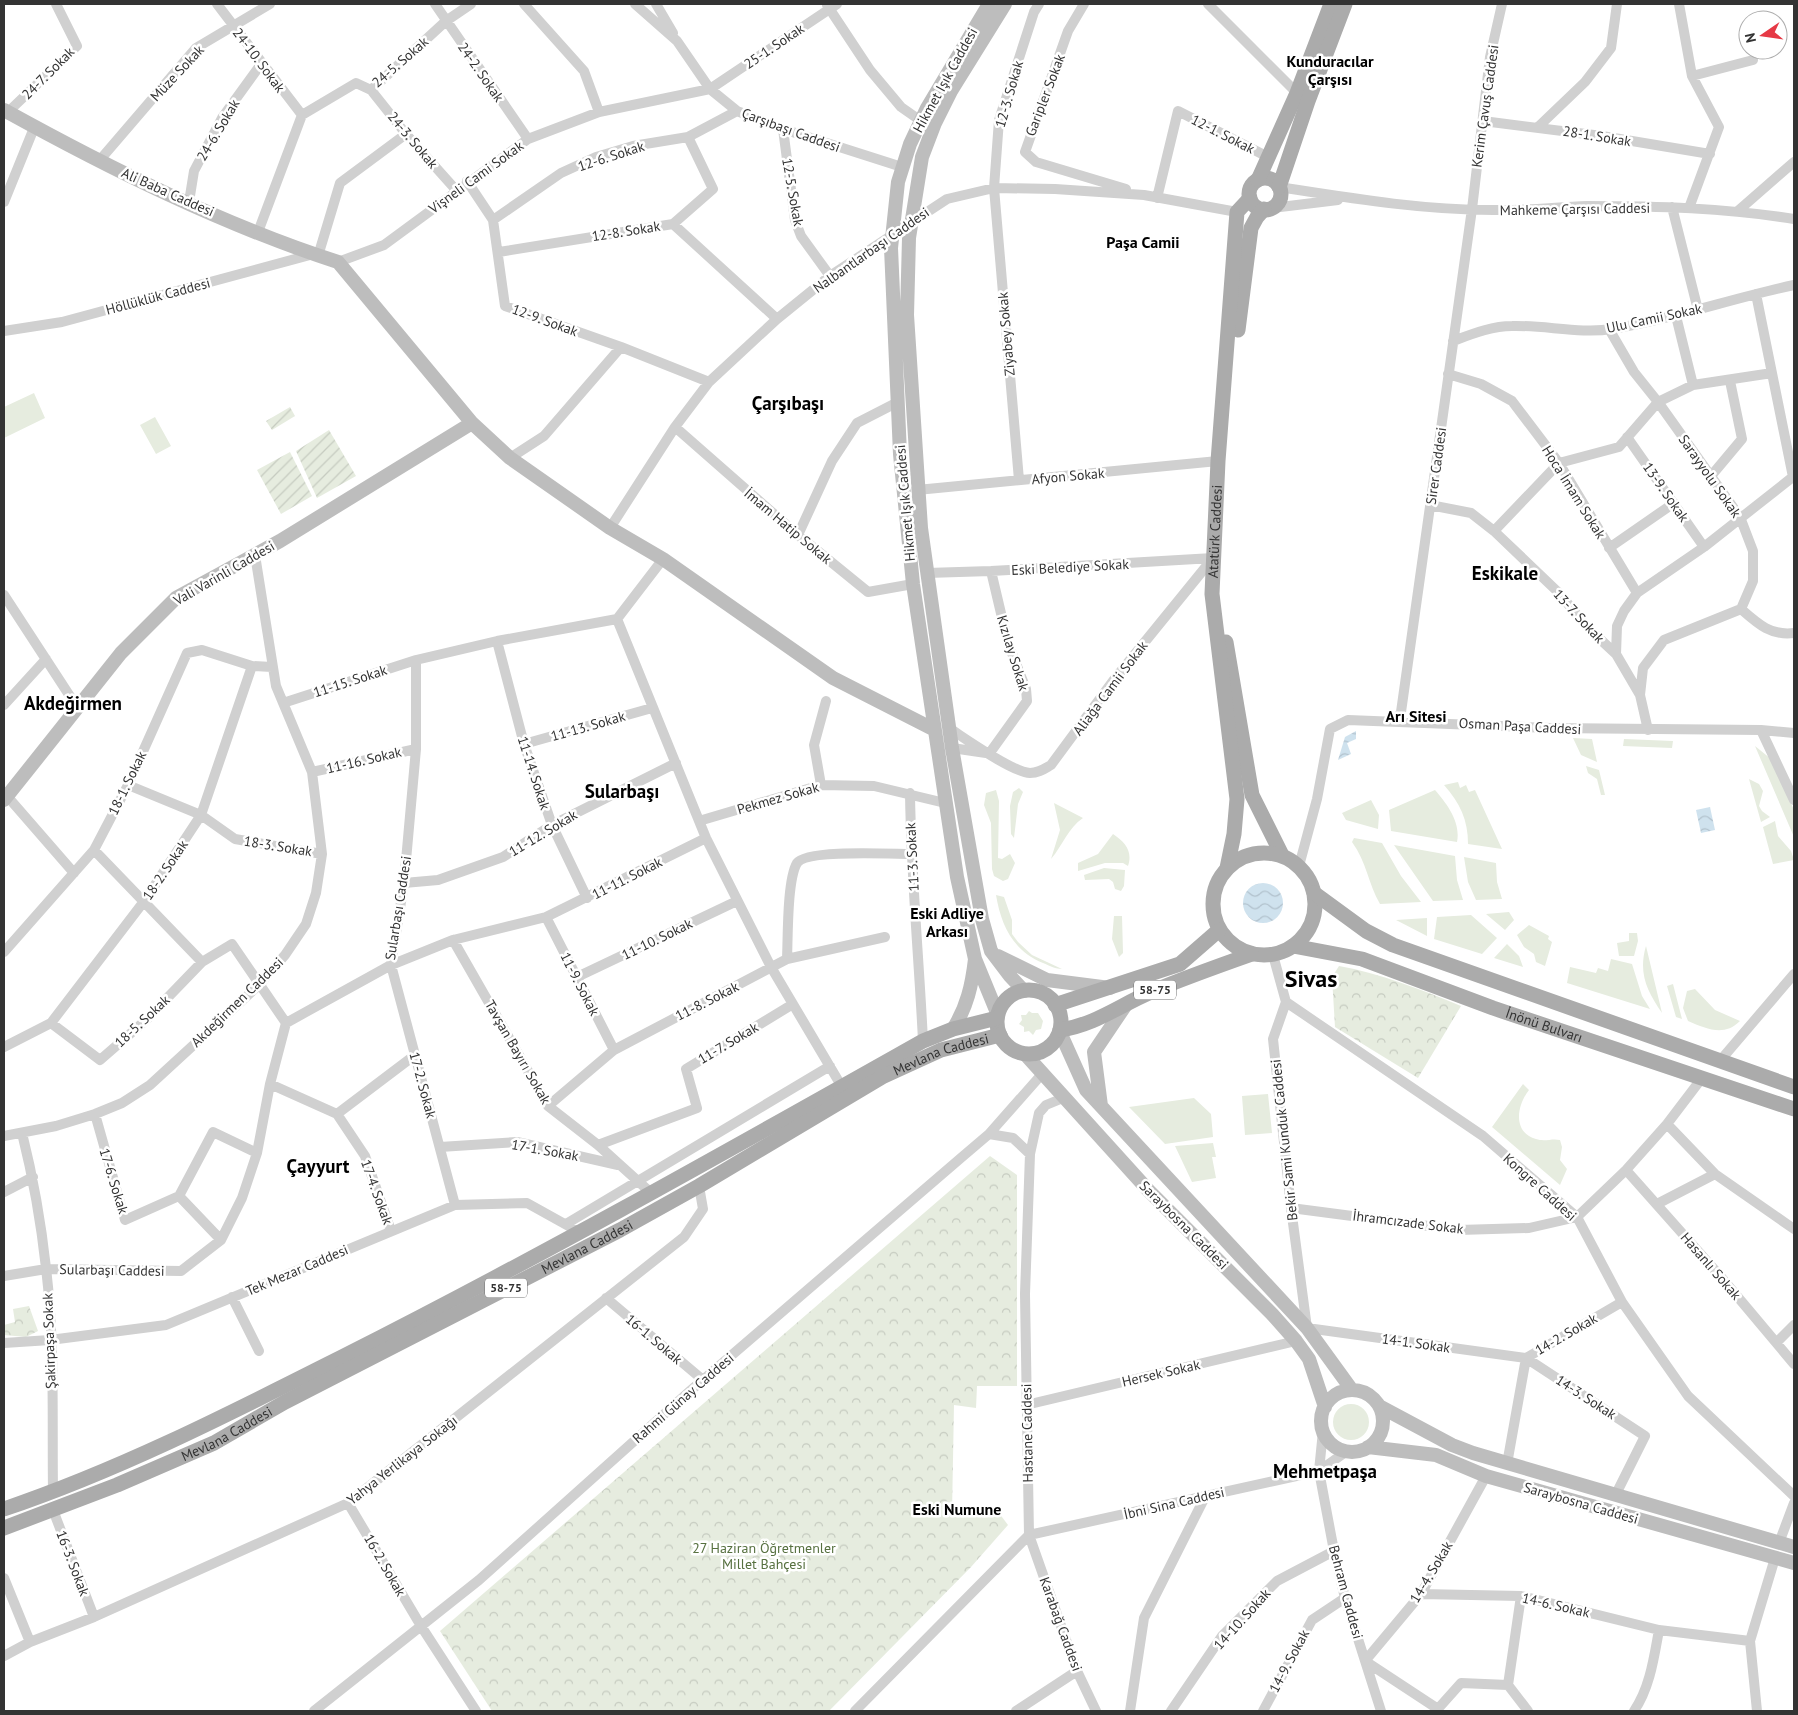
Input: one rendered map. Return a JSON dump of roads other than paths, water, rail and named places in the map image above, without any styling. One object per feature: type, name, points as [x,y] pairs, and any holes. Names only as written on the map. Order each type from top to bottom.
[{"type":"main road","points":[[1331,4],[1297,93],[1258,180],[1250,187],[1250,198],[1257,207],[1268,209],[1280,197],[1279,187],[1308,101],[1345,4]]},
{"type":"main road","points":[[1258,180],[1268,178],[1279,187]]},
{"type":"main road","points":[[1237,212],[1250,198]]},
{"type":"main road","name":"Atatürk Caddesi","points":[[1268,209],[1257,216],[1251,228],[1239,314],[1222,532],[1221,593],[1228,656],[1252,795],[1282,855]]},
{"type":"main road","name":"Atatürk Caddesi","points":[[1227,868],[1234,834],[1237,799],[1212,594],[1218,461],[1237,212]]},
{"type":"main road","points":[[1265,852],[1282,855],[1299,866],[1308,879],[1314,893],[1315,910],[1310,927],[1293,946],[1273,955],[1252,954],[1230,942],[1219,930],[1213,914],[1213,897],[1218,881],[1227,868],[1248,855],[1265,852]]},
{"type":"main road","name":"İnönü Bulvarı","points":[[1314,893],[1366,931],[1393,945],[1794,1087]]},
{"type":"main road","name":"58-75","points":[[1055,1005],[1180,964],[1219,930]]},
{"type":"main road","name":"İnönü Bulvarı","points":[[1293,946],[1362,959],[1493,1008],[1794,1109]]},
{"type":"main road","name":"58-75","points":[[1060,1031],[1080,1027],[1125,1006],[1149,992],[1252,954]]},
{"type":"main road","points":[[1024,991],[1042,993],[1055,1005],[1061,1018],[1060,1031],[1055,1041],[1047,1049],[1037,1054],[1025,1054],[1011,1049],[1000,1035],[998,1017],[1007,1000],[1024,991]]},
{"type":"main road","name":"Mevlana Caddesi","points":[[4,1510],[136,1459],[278,1390],[581,1233],[650,1192],[923,1041],[953,1029],[998,1017]]},
{"type":"main road","name":"Mevlana Caddesi","points":[[4,1528],[53,1510],[214,1443],[285,1402],[620,1230],[699,1186],[882,1077],[940,1050],[1000,1035]]},
{"type":"street","name":"24-7. Sokak","points":[[6,111],[77,46],[56,4]]},
{"type":"street","name":"24-10. Sokak","points":[[217,4],[261,64],[302,115]]},
{"type":"street","name":"Müze Sokak","points":[[99,161],[196,48],[270,4]]},
{"type":"street","name":"24-2. Sokak","points":[[435,4],[528,139]]},
{"type":"street","name":"24-5. Sokak","points":[[302,115],[356,83],[371,90],[446,21],[471,4]]},
{"type":"street","points":[[524,4],[584,70],[599,112]]},
{"type":"street","name":"Çarşıbaşı Caddesi","points":[[635,4],[677,41],[710,88],[737,111],[783,129],[902,167]]},
{"type":"street","points":[[656,4],[677,41]]},
{"type":"street","name":"Hikmet Işık Caddesi","points":[[989,4],[921,121],[902,167],[892,233],[892,297],[902,486],[913,584],[934,729],[957,877],[975,958],[998,1017]]},
{"type":"street","name":"Hikmet Işık Caddesi","points":[[1005,4],[951,91],[928,138],[919,169],[910,221],[907,315],[917,490],[952,748],[982,919],[994,954],[1024,991]]},
{"type":"street","name":"12-3. Sokak","points":[[994,188],[999,120],[1034,12],[1039,4]]},
{"type":"street","name":"Garipler Sokak","points":[[1084,4],[1068,31],[1025,152],[1036,162],[1144,195]]},
{"type":"street","points":[[1208,4],[1297,93]]},
{"type":"street","name":"Kerim Çavuş Caddesi","points":[[1472,209],[1490,57],[1502,4]]},
{"type":"street","points":[[1538,127],[1585,82],[1611,48],[1617,4]]},
{"type":"street","points":[[1679,4],[1692,76],[1719,127],[1689,208]]},
{"type":"street","points":[[831,6],[870,70],[902,107],[921,121]]},
{"type":"street","name":"25-1. Sokak","points":[[710,88],[831,6]]},
{"type":"street","points":[[1692,76],[1753,60]]},
{"type":"street","name":"24-6. Sokak","points":[[189,202],[194,170],[222,118],[261,64]]},
{"type":"street","name":"Vişneli Cami Sokak","points":[[338,262],[384,245],[467,181],[528,139],[599,112],[710,88]]},
{"type":"street","name":"24-3. Sokak","points":[[371,90],[406,134],[456,190]]},
{"type":"street","name":"Ali Baba Caddesi","points":[[6,111],[34,128],[99,161],[189,202],[314,255],[338,262]]},
{"type":"street","name":"12-6. Sokak","points":[[494,220],[561,173],[596,158],[633,146],[688,137],[737,111]]},
{"type":"street","name":"12-1. Sokak","points":[[1157,198],[1178,111],[1268,157]]},
{"type":"street","points":[[258,232],[302,115]]},
{"type":"street","name":"28-1. Sokak","points":[[1483,121],[1538,127],[1710,154]]},
{"type":"street","points":[[4,202],[34,128]]},
{"type":"street","name":"12-5. Sokak","points":[[783,129],[795,220],[801,236],[830,276]]},
{"type":"street","points":[[314,255],[340,183],[406,134]]},
{"type":"street","points":[[673,224],[714,189],[688,137]]},
{"type":"street","points":[[1739,210],[1794,162]]},
{"type":"street","name":"12-9. Sokak","points":[[467,181],[494,220],[505,306],[621,347],[709,382]]},
{"type":"street","name":"Mahkeme Çarşısı Caddesi","points":[[1279,187],[1356,199],[1472,209],[1586,206],[1672,207],[1739,210],[1794,219]]},
{"type":"street","name":"Nalbantlarbaşı Caddesi","points":[[610,528],[675,428],[709,382],[777,319],[830,276],[910,221],[947,199],[994,188],[1056,189],[1144,195],[1237,212]]},
{"type":"street","name":"Ziyabey Sokak","points":[[994,188],[1019,480]]},
{"type":"street","name":"Mahkeme Çarşısı Caddesi","points":[[1268,209],[1356,199]]},
{"type":"street","points":[[1672,207],[1698,310]]},
{"type":"street","name":"Sirer Caddesi","points":[[1395,721],[1401,716],[1472,209]]},
{"type":"street","name":"12-8. Sokak","points":[[499,252],[673,224],[777,319]]},
{"type":"street","name":"Höllüklük Caddesi","points":[[4,331],[62,322],[314,255]]},
{"type":"street","points":[[338,262],[472,423],[510,458],[610,528],[663,559],[833,678],[934,729]]},
{"type":"street","name":"Ulu Camii Sokak","points":[[1453,341],[1477,332],[1510,326],[1609,329],[1676,316],[1794,285]]},
{"type":"street","points":[[1616,654],[1617,626],[1624,610],[1637,593],[1704,547],[1794,476],[1756,294]]},
{"type":"street","points":[[1676,316],[1693,385]]},
{"type":"street","name":"Sarayyolu Sokak","points":[[1609,329],[1634,372],[1658,402],[1740,517],[1753,551],[1753,581],[1741,610]]},
{"type":"street","points":[[510,458],[544,436],[621,347]]},
{"type":"street","points":[[1494,531],[1559,463],[1620,447],[1658,402],[1693,385],[1772,373]]},
{"type":"street","name":"Hoca İmam Sokak","points":[[1448,374],[1480,384],[1512,401],[1559,463],[1637,593]]},
{"type":"street","points":[[1711,476],[1742,439],[1730,380]]},
{"type":"street","points":[[798,535],[832,461],[857,423],[898,402]]},
{"type":"street","name":"Vali Varinli Caddesi","points":[[5,798],[121,653],[176,598],[255,555],[472,423]]},
{"type":"street","name":"İmam Hatip Sokak","points":[[675,428],[798,535],[868,592],[913,584]]},
{"type":"street","name":"13-9. Sokak","points":[[1627,437],[1704,547]]},
{"type":"street","name":"Afyon Sokak","points":[[917,490],[1218,461]]},
{"type":"street","points":[[1609,548],[1674,503]]},
{"type":"street","name":"13-7. Sokak","points":[[1430,505],[1471,513],[1494,531],[1559,593],[1587,627],[1616,654],[1640,695]]},
{"type":"street","name":"Akdeğirmen Caddesi","points":[[4,1136],[56,1126],[95,1114],[122,1103],[150,1085],[260,984],[285,955],[306,924],[316,893],[322,854],[312,772],[276,686],[255,555]]},
{"type":"street","name":"Eski Belediye Sokak","points":[[927,573],[991,572],[1213,558]]},
{"type":"street","name":"Aliağa Camii Sokak","points":[[949,728],[989,754],[1025,772],[1041,772],[1051,765],[1113,681],[1213,558]]},
{"type":"street","points":[[416,660],[497,641],[617,619],[663,559]]},
{"type":"street","name":"Kızılay Sokak","points":[[989,754],[1027,701],[1026,689],[1008,643],[991,572]]},
{"type":"street","points":[[4,595],[77,707]]},
{"type":"street","points":[[1648,730],[1640,695],[1644,668],[1664,640],[1741,610],[1760,626],[1780,635],[1794,633]]},
{"type":"street","points":[[617,619],[706,838],[771,967],[842,1087]]},
{"type":"street","name":"11-14. Sokak","points":[[497,641],[524,744],[552,826],[587,898]]},
{"type":"street","name":"18-1. Sokak","points":[[4,952],[94,850],[128,785],[187,653],[202,650],[252,666]]},
{"type":"street","points":[[4,705],[46,659]]},
{"type":"street","name":"11-15. Sokak","points":[[283,703],[416,660]]},
{"type":"street","name":"Sularbaşı Caddesi","points":[[4,1276],[46,1269],[181,1271],[221,1240],[242,1198],[257,1153],[270,1084],[286,1022],[391,964],[404,883],[416,749],[416,660]]},
{"type":"street","points":[[252,666],[272,667]]},
{"type":"street","name":"18-2. Sokak","points":[[4,1047],[51,1022],[145,900],[201,815],[252,666]]},
{"type":"street","points":[[821,785],[814,745],[826,701]]},
{"type":"street","name":"11-13. Sokak","points":[[524,744],[652,708]]},
{"type":"street","name":"Osman Paşa Caddesi","points":[[1299,866],[1317,799],[1330,729],[1348,720],[1550,728],[1761,730],[1794,733]]},
{"type":"street","points":[[1761,730],[1794,800]]},
{"type":"street","name":"Aliağa Camii Sokak","points":[[952,748],[989,754]]},
{"type":"street","name":"11-16. Sokak","points":[[312,772],[416,749]]},
{"type":"street","name":"11-12. Sokak","points":[[404,883],[438,880],[503,858],[552,826],[676,763]]},
{"type":"street","name":"18-3. Sokak","points":[[128,785],[201,815],[235,839],[322,854]]},
{"type":"street","name":"Pekmez Sokak","points":[[699,821],[821,785],[874,786],[910,793],[945,803]]},
{"type":"street","name":"11-3. Sokak","points":[[910,793],[911,854],[918,930],[923,1041]]},
{"type":"street","points":[[5,798],[74,873]]},
{"type":"street","name":"11-11. Sokak","points":[[454,940],[546,917],[706,838]]},
{"type":"street","points":[[94,850],[145,900],[202,962]]},
{"type":"street","points":[[787,959],[792,878],[797,863],[802,858],[825,854],[911,854]]},
{"type":"street","name":"11-10. Sokak","points":[[577,977],[737,900]]},
{"type":"street","name":"11-9. Sokak","points":[[546,917],[614,1050]]},
{"type":"street","name":"11-8. Sokak","points":[[548,1106],[614,1050],[771,967],[787,959],[885,937]]},
{"type":"street","points":[[391,964],[454,940]]},
{"type":"street","name":"Tavşan Bayırı Sokak","points":[[454,940],[548,1106],[598,1145],[650,1192]]},
{"type":"street","name":"18-5. Sokak","points":[[51,1022],[100,1060],[146,1020],[202,962],[232,944],[260,984]]},
{"type":"street","points":[[994,954],[1047,980],[1111,988]]},
{"type":"street","points":[[1273,955],[1286,1002]]},
{"type":"street","points":[[953,1029],[964,1011],[972,982],[975,958]]},
{"type":"street","name":"17-2. Sokak","points":[[391,964],[454,1205]]},
{"type":"street","points":[[1719,1062],[1794,974]]},
{"type":"street","points":[[260,984],[286,1022]]},
{"type":"street","name":"Bekir Sami Kunduk Caddesi","points":[[1286,1002],[1273,1039],[1291,1208],[1307,1328]]},
{"type":"street","name":"Kongre Caddesi","points":[[1286,1002],[1484,1136],[1577,1217],[1622,1302],[1688,1396],[1794,1496]]},
{"type":"street","name":"11-7. Sokak","points":[[598,1145],[697,1108],[686,1068],[793,1004]]},
{"type":"street","points":[[1101,1106],[1094,1052],[1125,1006]]},
{"type":"street","name":"Saraybosna Caddesi","points":[[1060,1031],[1086,1090],[1307,1328],[1352,1390]]},
{"type":"street","name":"Saraybosna Caddesi","points":[[1025,1054],[1149,1191],[1272,1314],[1296,1342],[1309,1359],[1325,1407]]},
{"type":"street","points":[[270,1084],[337,1114],[415,1055]]},
{"type":"street","points":[[566,1224],[636,1180],[830,1066]]},
{"type":"street","name":"Rahmi Günay Caddesi","points":[[314,1711],[479,1580],[703,1380],[989,1134],[1042,1074]]},
{"type":"street","points":[[1577,1217],[1626,1170],[1667,1124],[1702,1078]]},
{"type":"street","name":"Hastane Caddesi","points":[[1029,1535],[1025,1294],[1030,1154],[1039,1113],[1046,1105],[1063,1098]]},
{"type":"street","name":"17-6. Sokak","points":[[95,1114],[125,1220],[179,1196]]},
{"type":"street","name":"17-4. Sokak","points":[[337,1114],[364,1156],[391,1231]]},
{"type":"street","points":[[1667,1124],[1715,1174],[1794,1229]]},
{"type":"street","points":[[221,1240],[179,1196],[213,1132],[257,1153]]},
{"type":"street","name":"Şakirpaşa Sokak","points":[[22,1133],[33,1178],[46,1269],[50,1340],[53,1492]]},
{"type":"street","points":[[989,1134],[1013,1138],[1030,1154]]},
{"type":"street","name":"17-1. Sokak","points":[[440,1147],[517,1142],[619,1165]]},
{"type":"street","name":"Hasanlı Sokak","points":[[1626,1170],[1777,1342],[1794,1364]]},
{"type":"street","points":[[1657,1204],[1715,1174]]},
{"type":"street","points":[[4,1192],[33,1178]]},
{"type":"street","name":"Yahya Yerlikaya Sokağı","points":[[4,1656],[30,1642],[94,1617],[348,1503],[684,1237],[703,1209],[699,1186]]},
{"type":"street","name":"Tek Mezar Caddesi","points":[[4,1344],[166,1325],[454,1205],[528,1203],[581,1233]]},
{"type":"street","name":"İhramcızade Sokak","points":[[1291,1208],[1459,1230],[1529,1228],[1577,1217]]},
{"type":"street","points":[[232,1297],[259,1351]]},
{"type":"street","name":"16-1. Sokak","points":[[606,1298],[703,1380]]},
{"type":"street","name":"14-2. Sokak","points":[[1507,1464],[1526,1358],[1622,1302]]},
{"type":"street","points":[[1777,1342],[1794,1325]]},
{"type":"street","name":"14-1. Sokak","points":[[1307,1328],[1526,1358]]},
{"type":"street","name":"Hersek Sokak","points":[[1026,1405],[1296,1342]]},
{"type":"street","name":"14-3. Sokak","points":[[1526,1358],[1645,1436],[1615,1496]]},
{"type":"street","points":[[1352,1390],[1369,1395],[1378,1406],[1382,1417],[1382,1429],[1377,1439],[1368,1447],[1358,1451],[1347,1451],[1332,1445],[1323,1431],[1321,1419],[1325,1407],[1336,1394],[1352,1390]]},
{"type":"street","name":"Saraybosna Caddesi","points":[[1378,1406],[1452,1445],[1507,1464],[1794,1548]]},
{"type":"street","name":"Behram Caddesi","points":[[1323,1431],[1319,1471],[1334,1551],[1345,1598],[1381,1711]]},
{"type":"street","name":"Saraybosna Caddesi","points":[[1368,1447],[1436,1455],[1486,1476],[1794,1563]]},
{"type":"street","points":[[1319,1471],[1347,1451]]},
{"type":"street","name":"İbni Sina Caddesi","points":[[1029,1535],[1319,1471]]},
{"type":"street","name":"14-4. Sokak","points":[[1365,1661],[1421,1594],[1486,1476]]},
{"type":"street","points":[[1130,1711],[1144,1618],[1206,1495]]},
{"type":"street","name":"16-2. Sokak","points":[[348,1503],[421,1626],[476,1711]]},
{"type":"street","points":[[1779,1544],[1794,1503]]},
{"type":"street","name":"16-3. Sokak","points":[[53,1510],[94,1617]]},
{"type":"street","points":[[855,1711],[866,1707],[1029,1535]]},
{"type":"street","name":"Karabağ Caddesi","points":[[1029,1535],[1077,1671],[1096,1711]]},
{"type":"street","name":"14-10. Sokak","points":[[1170,1711],[1222,1636],[1277,1580],[1334,1551]]},
{"type":"street","points":[[1758,1711],[1750,1641],[1775,1558]]},
{"type":"street","points":[[4,1578],[30,1642]]},
{"type":"street","name":"14-6. Sokak","points":[[1421,1594],[1521,1596],[1659,1630],[1750,1641]]},
{"type":"street","points":[[1521,1596],[1508,1685],[1528,1711]]},
{"type":"street","name":"14-9. Sokak","points":[[1263,1711],[1312,1620],[1345,1598]]},
{"type":"street","points":[[1634,1711],[1640,1703],[1652,1666],[1659,1630]]},
{"type":"street","points":[[1365,1661],[1437,1710],[1461,1684],[1508,1685]]},
{"type":"street","points":[[1016,1711],[1077,1671]]},
{"type":"water","points":[[1356,731],[1356,739],[1347,743],[1351,754],[1338,760],[1345,737]]},
{"type":"water","points":[[1710,807],[1715,830],[1701,833],[1696,810]]},
{"type":"water","points":[[1259,883],[1267,883],[1274,886],[1280,892],[1283,903],[1280,914],[1274,920],[1267,923],[1259,923],[1252,920],[1246,914],[1243,907],[1243,899],[1246,892],[1252,886]]},
{"type":"district","name":"Kunduracılar Çarşısı","points":[[1330,70]]},
{"type":"district","name":"Paşa Camii","points":[[1143,242]]},
{"type":"district","name":"Çarşıbaşı","points":[[788,403]]},
{"type":"district","name":"Eskikale","points":[[1505,573]]},
{"type":"district","name":"Akdeğirmen","points":[[73,703]]},
{"type":"district","name":"Arı Sitesi","points":[[1416,716]]},
{"type":"district","name":"Sularbaşı","points":[[622,791]]},
{"type":"district","name":"Eski Adliye Arkası","points":[[947,922]]},
{"type":"district","name":"Sivas","points":[[1311,979]]},
{"type":"district","name":"Çayyurt","points":[[318,1166]]},
{"type":"district","name":"Mehmetpaşa","points":[[1325,1471]]},
{"type":"district","name":"Eski Numune","points":[[957,1509]]},
{"type":"park label","name":"27 Haziran Öğretmenler Millet Bahçesi","points":[[764,1556]]}]
